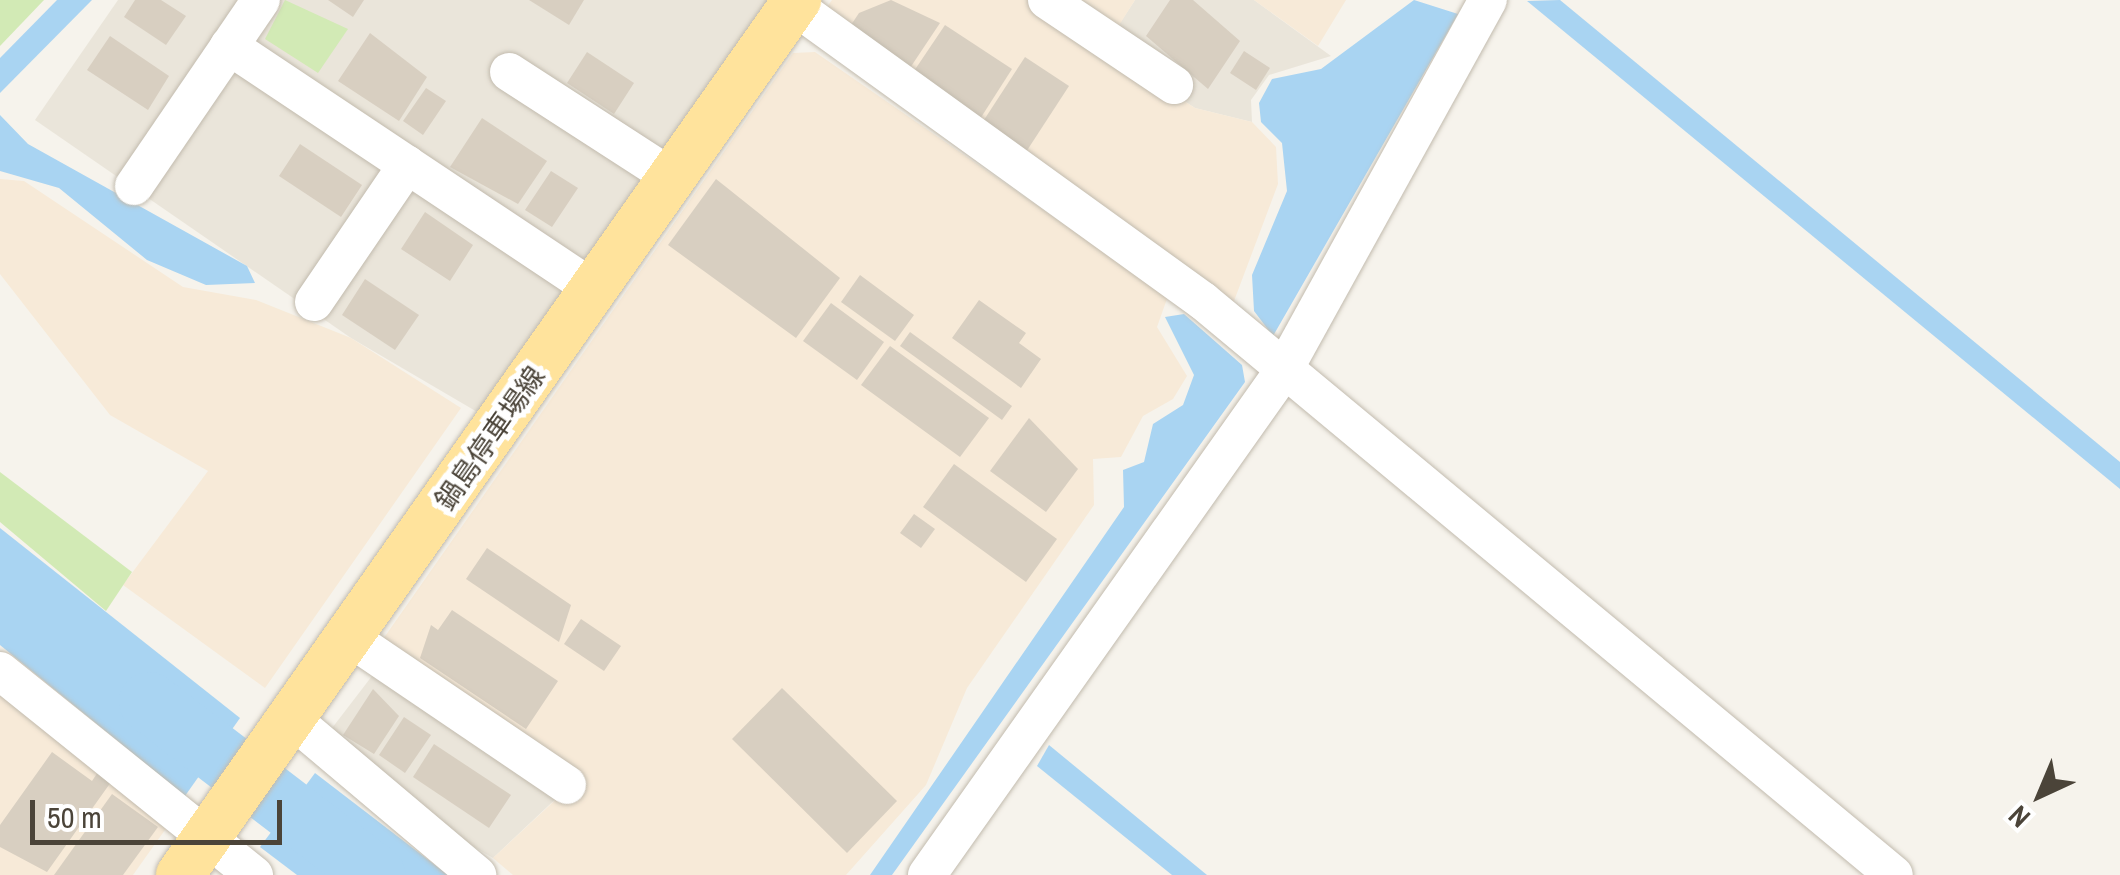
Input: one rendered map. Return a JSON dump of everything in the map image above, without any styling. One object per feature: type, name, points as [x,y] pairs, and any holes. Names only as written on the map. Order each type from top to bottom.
[{"type":"main road","name":"鍋島停車場線","points":[[193,857],[293,720],[792,2]]},
{"type":"street","points":[[134,186],[261,0]]},
{"type":"street","points":[[1048,0],[1174,85]]},
{"type":"street","points":[[927,875],[1282,373],[1488,0]]},
{"type":"street","points":[[792,2],[1203,301],[1282,373],[1894,875]]},
{"type":"street","points":[[229,46],[594,289]]},
{"type":"street","points":[[509,72],[672,178]]},
{"type":"street","points":[[314,302],[407,165]]},
{"type":"street","points":[[350,638],[567,785]]},
{"type":"street","points":[[0,670],[193,857],[254,875]]},
{"type":"street","points":[[293,720],[476,875]]},
{"type":"shaded area","points":[[118,0],[769,0],[479,413],[351,338],[35,120]]},
{"type":"shaded area","points":[[832,0],[1135,0],[1104,49],[1195,108],[1252,122],[1276,147],[1278,184],[1231,309],[824,11]]},
{"type":"shaded area","points":[[1135,0],[1254,0],[1331,56],[1269,75],[1251,100],[1252,122],[1195,108],[1103,49]]},
{"type":"shaded area","points":[[1254,0],[1346,0],[1318,46]]},
{"type":"shaded area","points":[[815,52],[1168,296],[1157,327],[1187,376],[1173,399],[1143,416],[1121,457],[1093,459],[1094,505],[967,688],[926,785],[846,875],[513,875],[493,858],[579,778],[381,642],[793,53]]},
{"type":"shaded area","points":[[0,179],[24,181],[183,287],[256,300],[351,338],[461,408],[265,688],[123,585],[208,471],[110,415],[0,274]]},
{"type":"shaded area","points":[[392,650],[579,777],[493,858],[399,803],[329,732]]},
{"type":"shaded area","points":[[0,684],[172,820],[133,875],[0,875]]},
{"type":"green space","points":[[0,0],[44,0],[0,46]]},
{"type":"green space","points":[[285,0],[348,29],[318,73],[265,39]]},
{"type":"green space","points":[[0,472],[132,572],[106,611],[0,522]]},
{"type":"water","points":[[57,0],[92,0],[0,93],[0,58]]},
{"type":"water","points":[[1414,0],[1458,14],[1273,336],[1254,311],[1252,275],[1287,191],[1282,143],[1261,122],[1259,103],[1272,79],[1321,69]]},
{"type":"water","points":[[1560,0],[2120,462],[2120,489],[1527,1]]},
{"type":"water","points":[[0,115],[28,144],[247,266],[255,283],[206,285],[147,260],[59,188],[0,171]]},
{"type":"water","points":[[1184,314],[1242,365],[1245,382],[892,875],[870,875],[1124,507],[1123,470],[1144,462],[1153,424],[1183,405],[1194,375],[1165,317]]},
{"type":"water","points":[[0,528],[240,718],[185,796],[0,645]]},
{"type":"water","points":[[1049,745],[1207,875],[1172,875],[1037,766]]},
{"type":"water","points":[[315,773],[448,875],[297,875],[260,847]]},
{"type":"building","points":[[135,0],[161,0],[186,16],[166,45],[124,17]]},
{"type":"building","points":[[328,0],[364,0],[353,17]]},
{"type":"building","points":[[529,0],[584,0],[569,25]]},
{"type":"building","points":[[891,0],[940,23],[910,68],[849,28],[859,13]]},
{"type":"building","points":[[1170,0],[1193,0],[1240,41],[1208,89],[1146,36]]},
{"type":"building","points":[[945,25],[1012,69],[980,119],[912,74]]},
{"type":"building","points":[[370,33],[427,77],[399,121],[338,81]]},
{"type":"building","points":[[110,36],[169,76],[148,110],[87,70]]},
{"type":"building","points":[[1244,51],[1270,68],[1256,90],[1230,73]]},
{"type":"building","points":[[587,52],[634,83],[614,114],[567,83]]},
{"type":"building","points":[[1025,57],[1069,86],[1026,152],[982,123]]},
{"type":"building","points":[[426,88],[446,101],[423,135],[403,121]]},
{"type":"building","points":[[482,118],[547,161],[518,204],[450,167]]},
{"type":"building","points":[[300,144],[362,185],[341,217],[279,176]]},
{"type":"building","points":[[551,171],[578,188],[552,227],[525,210]]},
{"type":"building","points":[[716,179],[840,278],[796,338],[668,245]]},
{"type":"building","points":[[425,212],[473,245],[450,281],[401,249]]},
{"type":"building","points":[[860,275],[914,315],[895,341],[841,302]]},
{"type":"building","points":[[365,279],[419,315],[395,350],[342,315]]},
{"type":"building","points":[[979,300],[1026,333],[1019,343],[1041,359],[1021,388],[952,338]]},
{"type":"building","points":[[831,303],[884,342],[857,380],[803,341]]},
{"type":"building","points":[[910,332],[1012,406],[1002,420],[900,346]]},
{"type":"building","points":[[890,346],[989,418],[960,457],[861,385]]},
{"type":"building","points":[[1029,418],[1078,469],[1046,512],[990,471]]},
{"type":"building","points":[[954,464],[1057,539],[1026,582],[923,507]]},
{"type":"building","points":[[914,514],[935,529],[921,548],[900,533]]},
{"type":"building","points":[[487,548],[571,605],[559,642],[466,579]]},
{"type":"building","points":[[452,610],[558,681],[526,729],[420,658],[431,625],[438,630]]},
{"type":"building","points":[[581,619],[621,646],[604,671],[564,644]]},
{"type":"building","points":[[782,688],[897,801],[847,853],[732,739]]},
{"type":"building","points":[[373,689],[399,716],[374,754],[343,735]]},
{"type":"building","points":[[404,717],[431,735],[405,773],[379,755]]},
{"type":"building","points":[[434,744],[511,795],[489,828],[413,777]]},
{"type":"building","points":[[52,752],[92,781],[98,772],[111,782],[47,872],[0,847],[0,825]]},
{"type":"building","points":[[112,794],[158,827],[123,875],[54,875]]},
{"type":"waterway","points":[[149,702],[375,875]]}]
